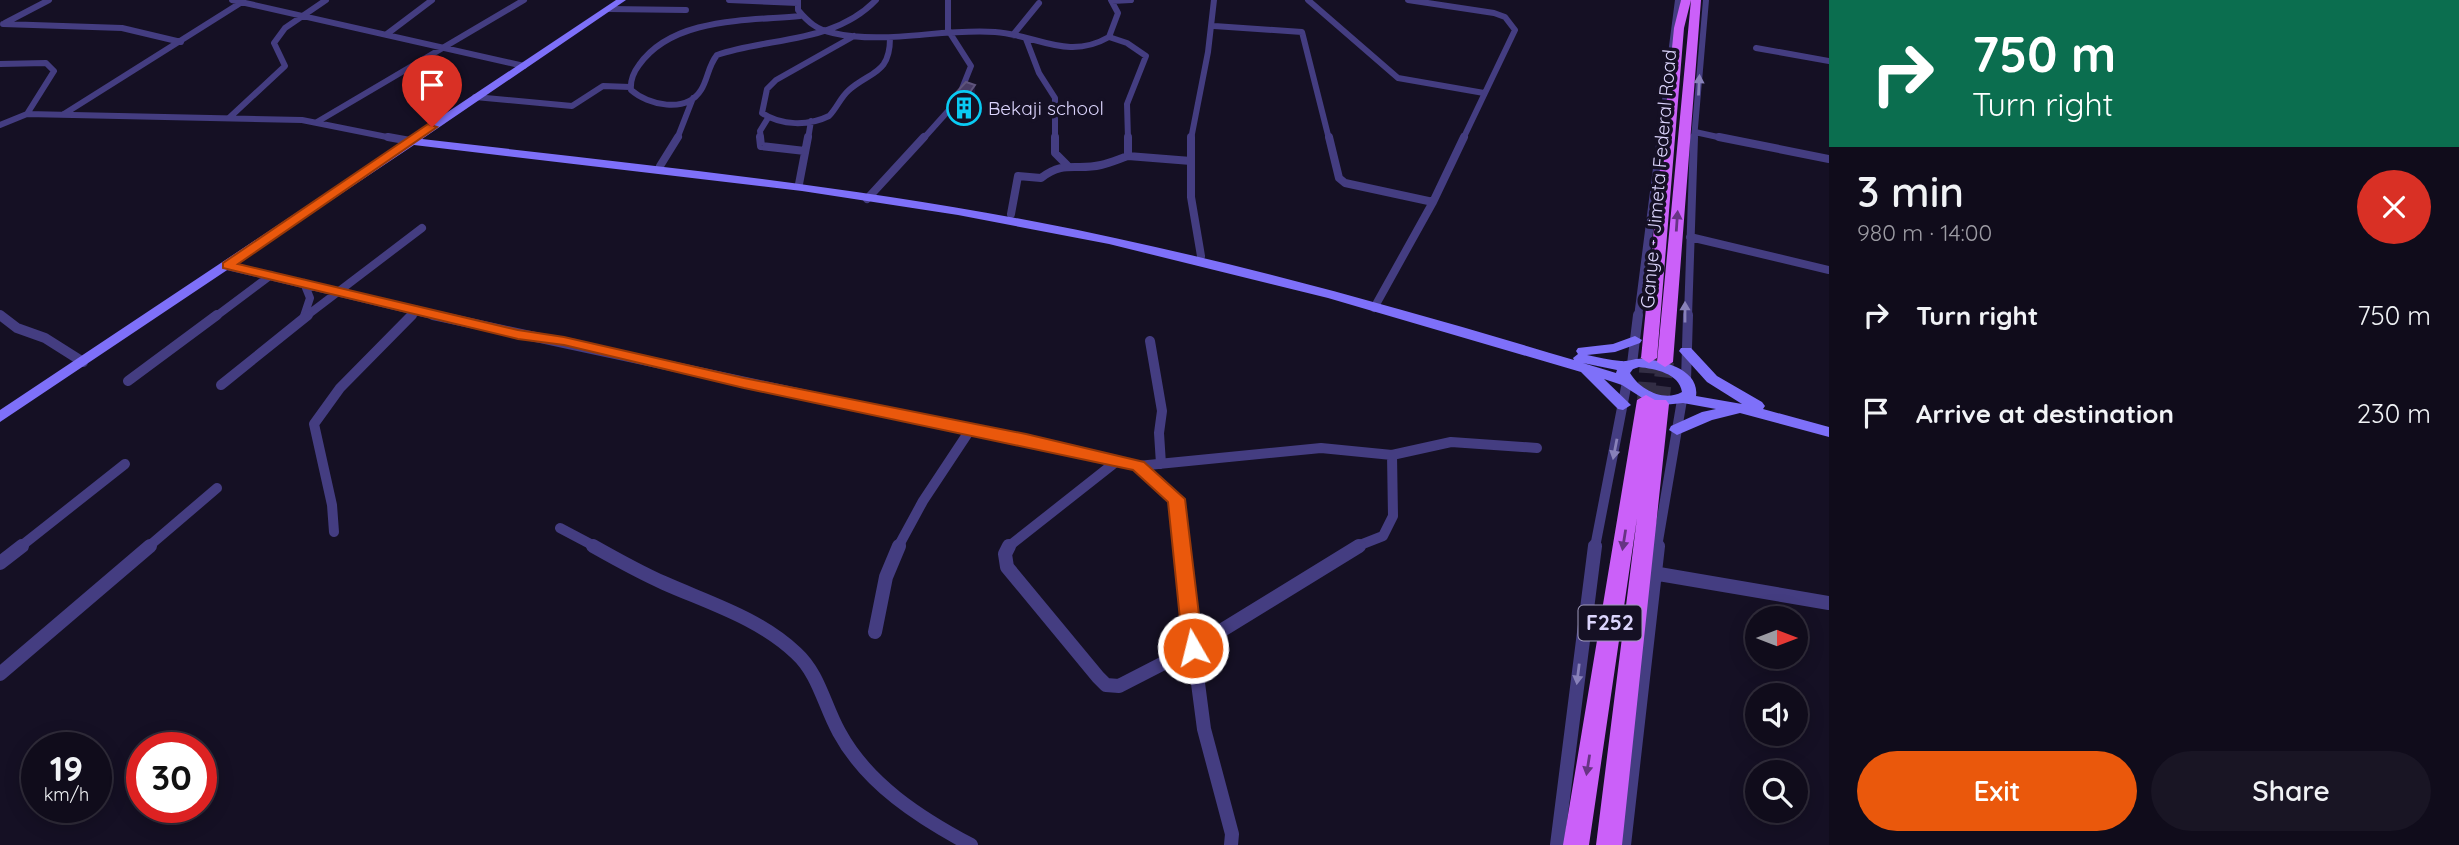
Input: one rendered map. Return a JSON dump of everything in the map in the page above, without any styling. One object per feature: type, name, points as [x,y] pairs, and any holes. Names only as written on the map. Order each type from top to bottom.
[{"type":"main road","points":[[0,417],[228,265],[395,143],[414,138],[432,127],[622,0]]},
{"type":"main road","name":"Ganye - Jimeta Federal Road","points":[[1649,358],[1679,28],[1686,0]]},
{"type":"main road","name":"Ganye - Jimeta Federal Road","points":[[1665,362],[1696,0]]},
{"type":"main road","points":[[432,127],[434,141]]},
{"type":"main road","points":[[414,138],[1010,214],[1201,256],[1574,364],[1628,373],[1664,368],[1685,391]]},
{"type":"main road","points":[[395,143],[434,141]]},
{"type":"main road","points":[[601,162],[660,166],[799,184],[1035,225],[1119,243],[1556,351],[1628,373],[1658,399],[1685,391],[1829,432]]},
{"type":"main road","points":[[1556,351],[1608,349],[1635,340]]},
{"type":"main road","points":[[1686,351],[1712,379],[1750,408]]},
{"type":"main road","points":[[1574,364],[1600,381],[1623,405]]},
{"type":"main road","name":"F252","points":[[1576,845],[1653,402],[1609,845]]},
{"type":"main road","points":[[1677,430],[1709,416],[1750,408],[1829,425]]},
{"type":"street","points":[[1,26],[49,0]]},
{"type":"street","points":[[232,0],[524,66]]},
{"type":"street","points":[[229,118],[285,66],[274,43],[285,28],[305,17],[326,0]]},
{"type":"street","points":[[387,34],[432,0]]},
{"type":"street","points":[[317,122],[524,0]]},
{"type":"street","points":[[729,0],[798,1],[800,16]]},
{"type":"street","points":[[660,166],[677,139],[693,98],[717,55],[782,43],[866,11],[876,0]]},
{"type":"street","points":[[870,196],[957,101],[966,85],[971,66],[947,33],[945,13],[948,0]]},
{"type":"street","points":[[1109,37],[1118,13],[1112,0],[1130,0]]},
{"type":"street","points":[[1201,256],[1191,212],[1191,139],[1214,26],[1214,0]]},
{"type":"street","points":[[1308,0],[1398,78],[1485,93]]},
{"type":"street","points":[[1375,305],[1433,202],[1515,30],[1509,21],[1494,13],[1409,0]]},
{"type":"street","points":[[1557,845],[1592,561],[1635,340],[1678,0]]},
{"type":"street","points":[[1624,845],[1653,573],[1685,391],[1689,237],[1706,0]]},
{"type":"street","points":[[64,114],[242,2]]},
{"type":"street","points":[[1013,35],[1039,3]]},
{"type":"street","points":[[609,9],[686,10]]},
{"type":"street","points":[[630,88],[639,61],[651,46],[675,34],[800,16],[822,29],[854,36],[890,38],[994,32],[1079,49],[1109,37],[1127,43],[1146,56],[1127,104],[1128,156]]},
{"type":"street","points":[[1,26],[122,28],[181,42]]},
{"type":"street","points":[[1214,26],[1302,32],[1339,178],[1345,183],[1433,202]]},
{"type":"street","points":[[854,36],[776,80],[767,89],[762,113],[768,118],[811,121],[825,119],[834,113],[841,97],[882,69],[889,59],[890,38]]},
{"type":"street","points":[[1026,39],[1040,73],[1055,98],[1055,153],[1067,164]]},
{"type":"street","points":[[1756,48],[1829,61]]},
{"type":"street","points":[[0,64],[46,63],[54,71],[27,114]]},
{"type":"street","points":[[475,97],[572,106],[603,86],[630,88],[636,96],[658,103],[679,103],[693,98]]},
{"type":"street","points":[[0,125],[27,114],[317,122],[395,143]]},
{"type":"street","points":[[768,118],[760,131],[761,146],[805,151]]},
{"type":"street","points":[[799,184],[811,121]]},
{"type":"street","points":[[1695,132],[1829,159]]},
{"type":"street","points":[[1010,214],[1015,178],[1045,177],[1053,169],[1067,164],[1099,166],[1128,156],[1191,161]]},
{"type":"street","points":[[221,385],[376,260],[422,228]]},
{"type":"street","points":[[1689,237],[1829,270]]},
{"type":"street","points":[[228,265],[518,335],[564,341],[744,383],[1139,466],[1321,448],[1392,455],[1451,442],[1537,449]]},
{"type":"street","points":[[128,381],[271,275]]},
{"type":"street","points":[[303,318],[310,298],[304,283]]},
{"type":"street","points":[[334,532],[335,508],[323,477],[314,424],[340,388],[417,310]]},
{"type":"street","points":[[0,315],[17,328],[45,338],[83,362]]},
{"type":"street","points":[[1150,341],[1162,411],[1159,433],[1161,464]]},
{"type":"street","points":[[875,632],[877,610],[891,564],[928,491],[970,430]]},
{"type":"street","points":[[1117,461],[1090,485],[1010,544],[1005,554],[1007,567],[1106,685],[1119,686],[1193,648],[1276,593],[1353,548],[1383,536],[1393,516],[1392,455]]},
{"type":"street","points":[[0,563],[125,464]]},
{"type":"street","points":[[1139,466],[1176,499],[1204,729],[1232,834],[1231,845]]},
{"type":"street","points":[[0,674],[217,488]]},
{"type":"street","points":[[560,528],[648,576],[727,607],[797,654],[821,688],[844,740],[879,780],[911,811],[971,845]]},
{"type":"street","points":[[1653,573],[1829,603]]},
{"type":"building","points":[[966,82],[975,85],[965,99],[953,96]]},
{"type":"tunnel","points":[[1646,400],[1649,358]]},
{"type":"tunnel","points":[[1660,404],[1665,362]]},
{"type":"place","name":"Bekaji school","points":[[964,108]]},
{"type":"route","points":[[432,127],[228,265],[290,281],[329,287],[518,335],[564,341],[744,383],[928,419],[970,430],[996,433],[1139,466],[1176,499],[1184,588],[1193,648]]}]
